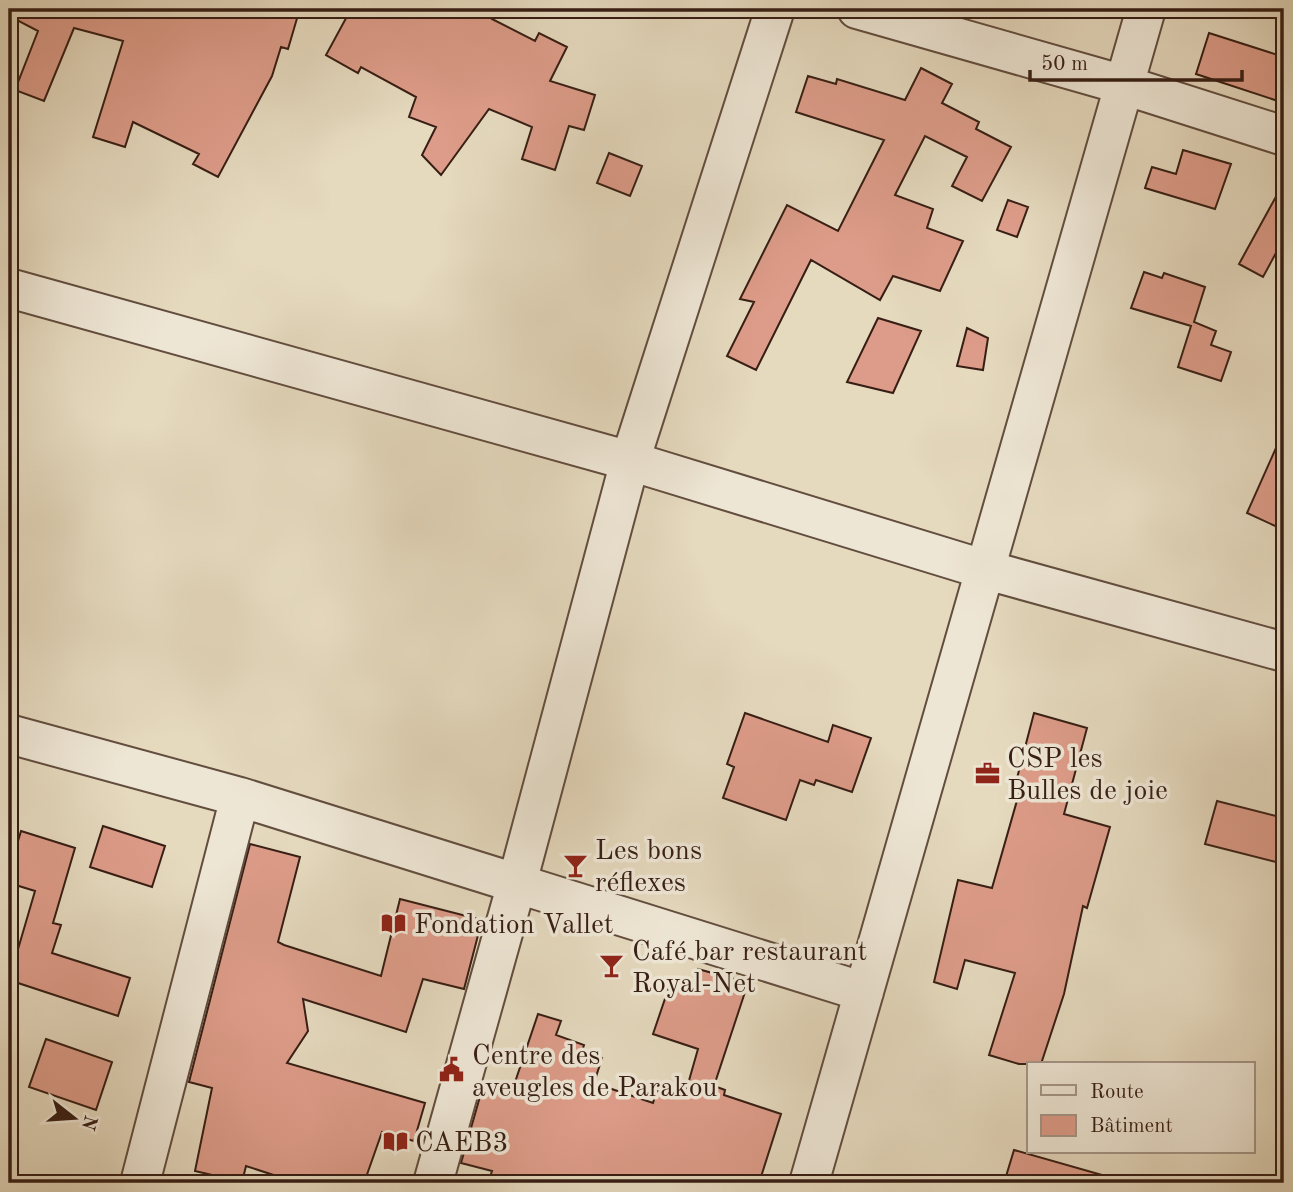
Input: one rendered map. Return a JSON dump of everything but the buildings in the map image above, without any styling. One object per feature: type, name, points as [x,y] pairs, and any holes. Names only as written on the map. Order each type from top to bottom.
[{"type":"street","points":[[433,1183],[630,461],[775,9]]},
{"type":"street","points":[[857,9],[1124,85],[1284,136]]},
{"type":"street","points":[[808,1183],[1146,9]]},
{"type":"street","points":[[9,288],[630,461],[983,569],[1284,652]]},
{"type":"street","points":[[9,734],[240,797],[863,992]]},
{"type":"street","points":[[140,1183],[240,797]]},
{"type":"place","name":"CSP les Bulles de joie","points":[[987,773]]},
{"type":"place","name":"Les bons réflexes","points":[[575,865]]},
{"type":"place","name":"Fondation Vallet","points":[[394,923]]},
{"type":"place","name":"Café bar restaurant Royal-Net","points":[[612,966]]},
{"type":"place","name":"Centre des aveugles de Parakou","points":[[452,1070]]},
{"type":"place","name":"CAEB3","points":[[395,1141]]}]
